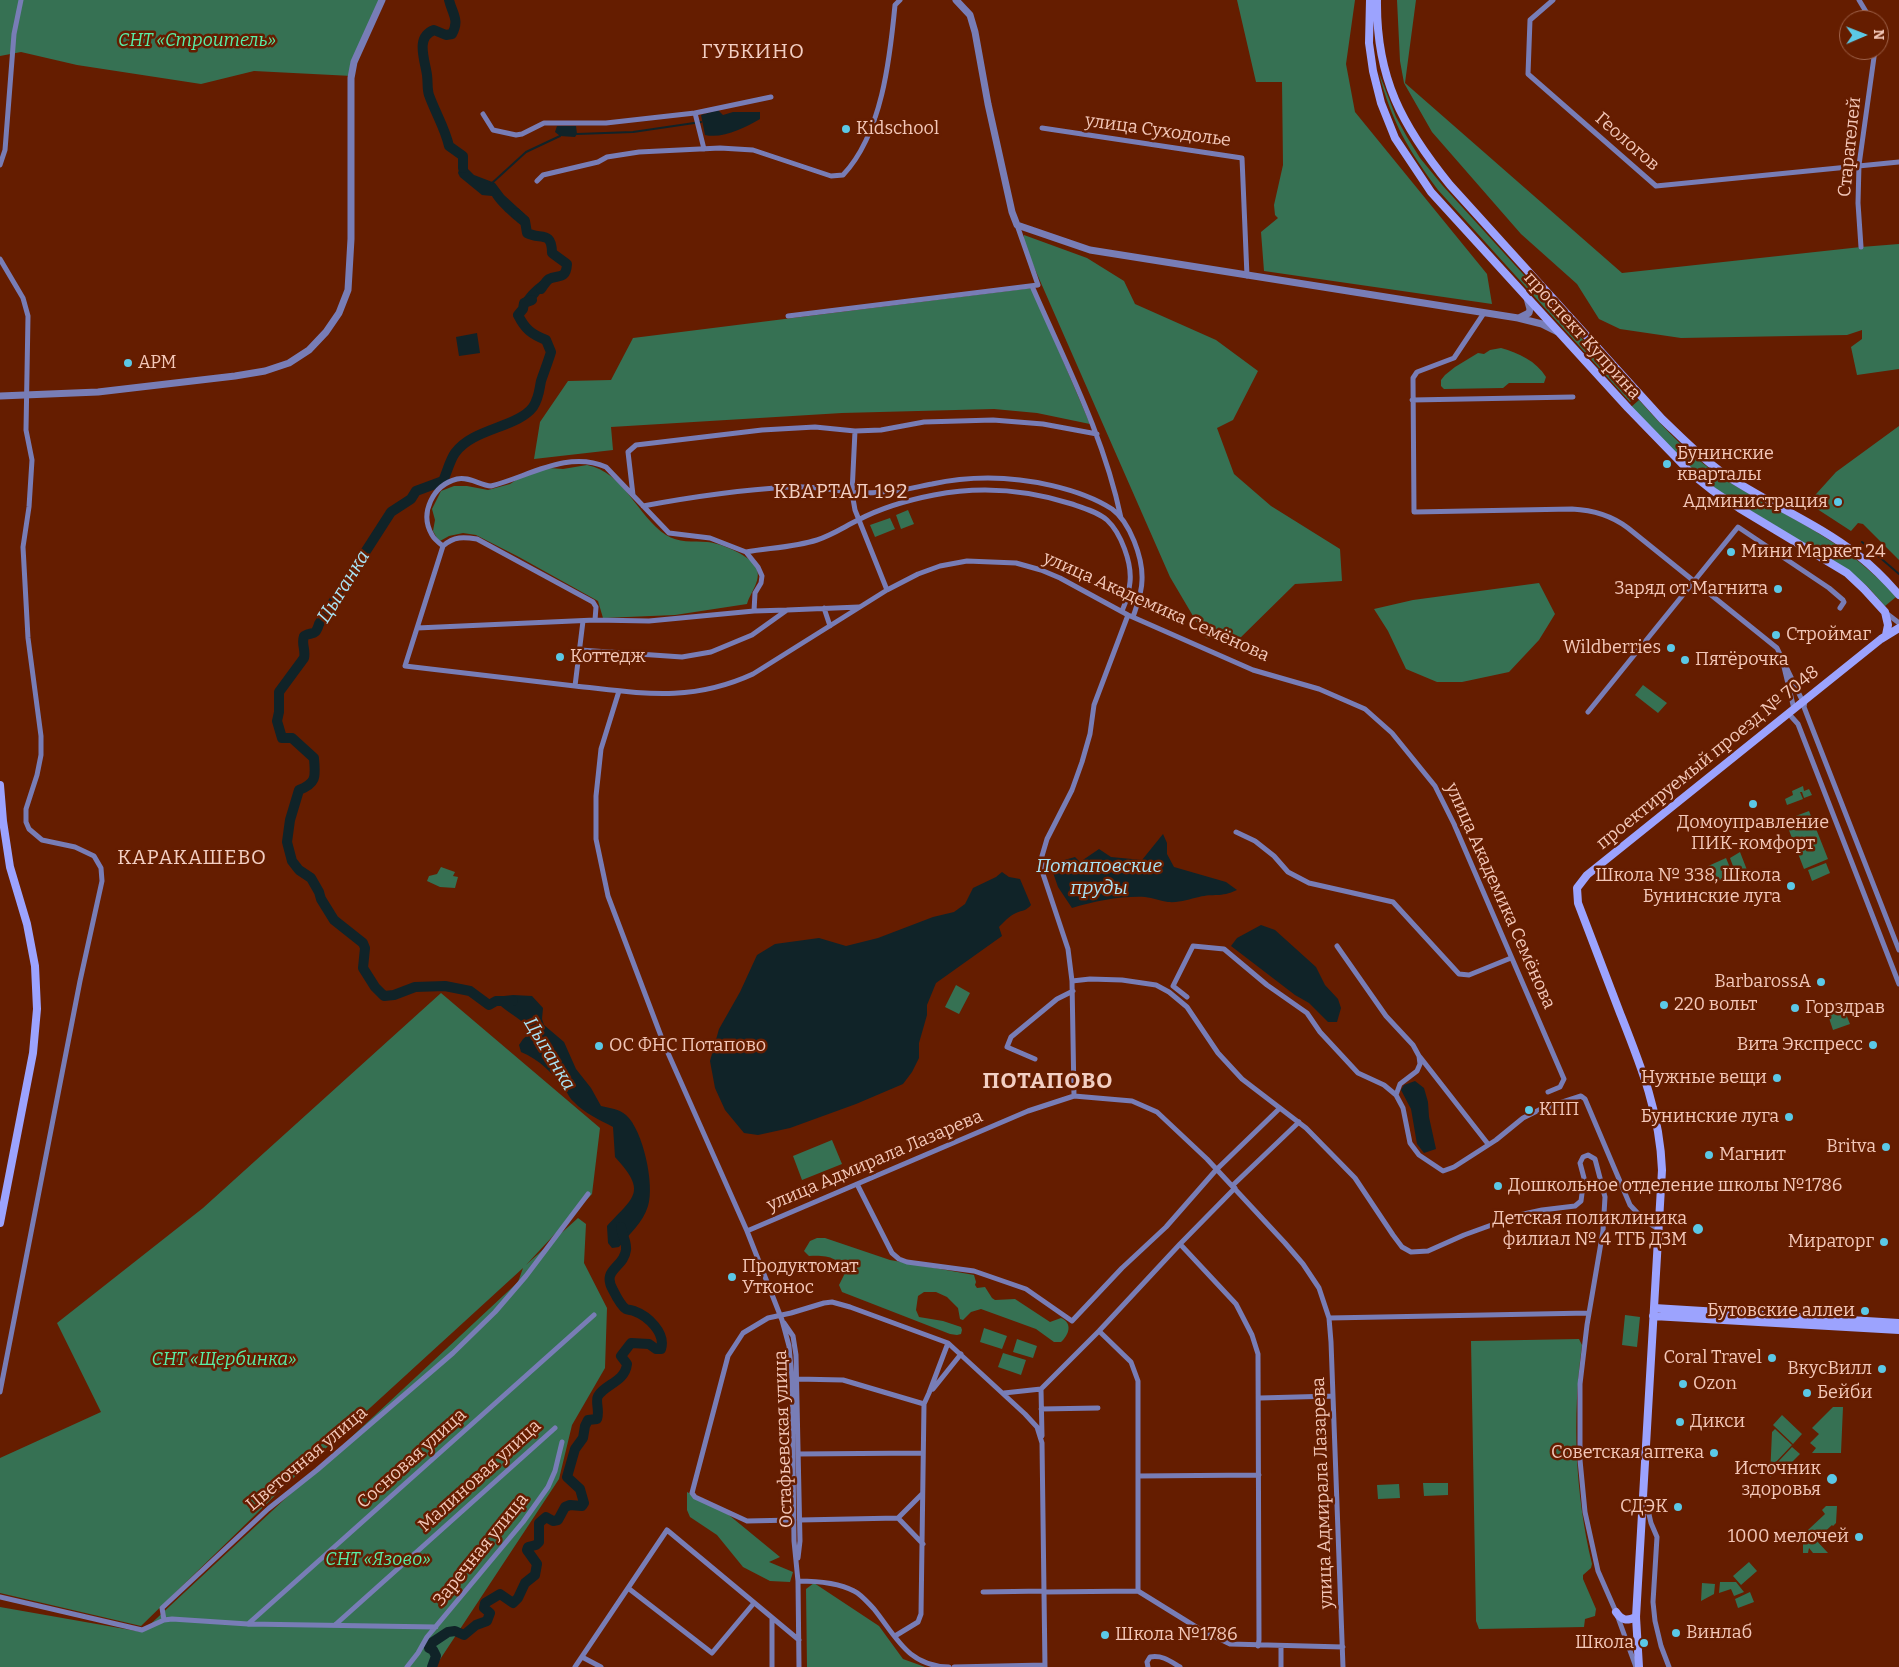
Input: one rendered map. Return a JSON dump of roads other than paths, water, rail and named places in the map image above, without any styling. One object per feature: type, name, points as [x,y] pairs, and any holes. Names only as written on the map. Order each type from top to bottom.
[{"type":"main road","name":"проспект Куприна","points":[[1370,0],[1370,43],[1373,71],[1381,104],[1395,138],[1431,192],[1638,419],[1693,475],[1740,508],[1847,574],[1886,612]]},
{"type":"main road","name":"проспект Куприна","points":[[1377,0],[1379,42],[1385,71],[1395,101],[1410,132],[1450,185],[1689,446],[1724,474],[1831,536],[1858,555],[1882,576],[1899,595]]},
{"type":"main road","points":[[1886,612],[1888,625],[1886,635]]},
{"type":"main road","name":"проектируемый проезд № 7048","points":[[1658,1229],[1661,1150],[1655,1111],[1638,1058],[1578,903],[1576,894],[1578,886],[1587,875],[1848,665],[1886,635],[1899,628]]},
{"type":"main road","points":[[0,785],[10,867],[27,924],[35,966],[37,1009],[33,1053],[0,1223]]},
{"type":"main road","points":[[1638,1667],[1636,1617],[1658,1229]]},
{"type":"main road","points":[[1653,1312],[1899,1324]]},
{"type":"main road","points":[[1653,1312],[1899,1332]]},
{"type":"main road","points":[[1616,1612],[1620,1618],[1628,1620],[1636,1617]]},
{"type":"street","points":[[0,165],[5,150],[14,34],[21,0]]},
{"type":"street","points":[[0,396],[98,392],[265,371],[289,363],[308,350],[326,332],[339,313],[348,290],[351,239],[351,78],[354,62],[382,0]]},
{"type":"street","points":[[537,181],[543,174],[598,162],[607,157],[639,152],[704,148],[754,150],[830,176],[843,175],[864,145],[881,100],[890,60],[895,4],[900,0]]},
{"type":"street","points":[[788,316],[1038,285],[1012,212],[988,104],[975,32],[970,15],[956,0]]},
{"type":"street","name":"Геологов","points":[[1553,0],[1530,20],[1528,74],[1656,186],[1899,162]]},
{"type":"street","name":"Старателей","points":[[1861,247],[1858,203],[1859,165],[1874,60]]},
{"type":"street","points":[[483,114],[493,130],[516,135],[544,124],[606,123],[695,113],[771,97]]},
{"type":"street","points":[[695,113],[704,148]]},
{"type":"street","name":"улица Суходолье","points":[[1042,128],[1242,158],[1248,276]]},
{"type":"street","points":[[1017,225],[1090,250],[1518,318],[1542,324],[1564,337]]},
{"type":"street","points":[[0,259],[23,298],[28,316],[26,430],[32,460],[29,507],[23,546],[28,638],[41,736],[41,755],[26,810],[26,822],[29,829],[42,840],[75,847],[94,856],[101,868],[102,880],[78,990],[0,1392]]},
{"type":"street","points":[[1032,286],[1097,434],[1114,482],[1121,520]]},
{"type":"street","points":[[1518,318],[1529,313],[1527,298]]},
{"type":"street","points":[[1484,313],[1454,358],[1415,374],[1412,382],[1414,512],[1572,509],[1593,511],[1608,516],[1622,523],[1777,648],[1804,701],[1804,707],[1899,950]]},
{"type":"street","points":[[1412,400],[1573,397]]},
{"type":"street","points":[[633,495],[628,452],[636,445],[762,430],[815,427],[855,431],[881,430],[924,422],[993,420],[1044,424],[1097,434]]},
{"type":"street","points":[[855,431],[852,493],[858,520],[887,590]]},
{"type":"street","points":[[443,546],[432,537],[428,525],[427,512],[431,497],[446,483],[458,478],[491,486],[544,466],[595,462],[606,467],[669,533],[710,538],[746,552],[758,567],[762,576],[761,584],[755,593],[754,611]]},
{"type":"street","points":[[643,506],[684,498],[790,486],[852,493],[905,490],[932,484],[987,478],[1011,479],[1056,487],[1090,498],[1113,510],[1121,520],[1134,540],[1142,580],[1139,598],[1094,705],[1090,734],[1079,772],[1047,839],[1042,856],[1043,874],[1068,950],[1072,981],[1074,1096]]},
{"type":"street","points":[[746,552],[816,540],[889,507],[934,495],[987,489],[1010,491],[1053,498],[1086,508],[1106,519],[1116,531],[1123,544],[1131,580],[1122,612]]},
{"type":"street","points":[[1588,712],[1738,527],[1829,588],[1843,600],[1840,608]]},
{"type":"street","points":[[595,620],[596,607],[593,602],[477,539],[457,537],[449,540],[443,546],[417,628],[595,620],[649,620],[754,611],[860,607]]},
{"type":"street","name":"улица Академика Семёнова","points":[[417,628],[406,666],[662,695],[698,692],[733,683],[753,674],[887,590],[918,574],[940,566],[967,561],[1016,563],[1041,570],[1060,578],[1122,612],[1253,670],[1320,689],[1365,709],[1392,733],[1435,786],[1454,824],[1564,1079],[1560,1087],[1548,1092]]},
{"type":"street","points":[[824,608],[830,626]]},
{"type":"street","points":[[580,650],[682,657],[711,652],[752,635],[787,610]]},
{"type":"street","name":"проспект Куприна","points":[[1886,612],[1899,623]]},
{"type":"street","points":[[575,686],[583,621]]},
{"type":"street","points":[[1781,654],[1792,711],[1899,984]]},
{"type":"street","name":"Остафьевская улица","points":[[619,691],[601,749],[596,796],[596,839],[608,896],[664,1044],[747,1231],[781,1317],[789,1346],[792,1380],[797,1520]]},
{"type":"street","points":[[1236,832],[1255,841],[1274,856],[1288,872],[1309,883],[1393,902],[1459,974],[1469,975],[1511,958]]},
{"type":"street","points":[[1187,996],[1173,986],[1193,946],[1224,949],[1267,985],[1307,1013],[1320,1032],[1358,1073],[1384,1085],[1396,1094],[1403,1108],[1410,1143],[1419,1155],[1443,1171],[1454,1167],[1496,1140],[1522,1118],[1541,1109],[1579,1096],[1582,1097],[1585,1099],[1630,1205],[1637,1214],[1658,1229]]},
{"type":"street","points":[[1337,946],[1386,1016],[1413,1045],[1419,1056],[1488,1144]]},
{"type":"street","points":[[1072,981],[1090,979],[1122,980],[1156,985],[1169,992],[1187,1007],[1218,1053],[1242,1079],[1299,1122],[1355,1178],[1393,1236],[1402,1247],[1411,1252],[1428,1251],[1518,1215],[1575,1206],[1581,1201],[1584,1178],[1580,1163],[1583,1157],[1588,1154],[1595,1159],[1605,1197],[1601,1241],[1589,1312],[1580,1384],[1580,1469],[1585,1512],[1603,1586],[1616,1612],[1638,1667]]},
{"type":"street","points":[[1034,1059],[1007,1047],[1011,1037],[1057,999],[1072,991]]},
{"type":"street","points":[[1396,1094],[1400,1084],[1417,1071],[1420,1064],[1419,1056]]},
{"type":"street","name":"улица Адмирала Лазарева","points":[[747,1231],[1021,1113],[1074,1096],[1132,1101],[1157,1112],[1207,1158],[1216,1170],[1285,1242],[1319,1288],[1329,1318],[1343,1667]]},
{"type":"street","points":[[857,1184],[892,1253],[899,1259],[907,1262],[974,1271],[1026,1289],[1072,1321],[1122,1268],[1166,1227],[1216,1170],[1280,1108]]},
{"type":"street","points":[[1004,1393],[1041,1389],[1100,1331],[1233,1187],[1299,1122]]},
{"type":"street","name":"Цветочная улица","points":[[164,1620],[162,1608],[220,1552],[268,1509],[317,1470],[446,1359],[495,1312],[526,1276],[588,1194]]},
{"type":"street","points":[[1180,1244],[1236,1304],[1252,1335],[1258,1354],[1260,1398],[1258,1646]]},
{"type":"street","points":[[922,1494],[898,1518],[747,1521],[695,1497],[692,1493],[728,1356],[743,1333],[768,1318],[781,1317],[832,1302],[948,1343],[1004,1393],[1037,1427],[1042,1443]]},
{"type":"street","points":[[1329,1318],[1589,1312]]},
{"type":"street","name":"Сосновая улица","points":[[248,1624],[594,1315]]},
{"type":"street","name":"Остафьевская улица","points":[[781,1317],[793,1336],[797,1379],[799,1667]]},
{"type":"street","points":[[1899,1324],[1893,1320],[1899,1332]]},
{"type":"street","points":[[1100,1331],[1131,1362],[1138,1381],[1138,1591]]},
{"type":"street","points":[[895,1636],[918,1622],[921,1614],[924,1404],[930,1393],[948,1343]]},
{"type":"street","points":[[930,1393],[961,1354]]},
{"type":"street","points":[[797,1379],[843,1380],[924,1404]]},
{"type":"street","points":[[954,1667],[1045,1666],[1041,1389]]},
{"type":"street","points":[[1260,1398],[1333,1396]]},
{"type":"street","points":[[1041,1409],[1098,1408]]},
{"type":"street","name":"Малиновая улица","points":[[334,1625],[555,1428]]},
{"type":"street","name":"Заречная улица","points":[[407,1667],[427,1637],[523,1522],[548,1487],[555,1471],[562,1442]]},
{"type":"street","points":[[798,1454],[923,1453]]},
{"type":"street","points":[[1138,1476],[1259,1475]]},
{"type":"street","points":[[1644,1482],[1649,1515],[1657,1537],[1654,1612],[1661,1646],[1669,1667]]},
{"type":"street","points":[[898,1518],[923,1544]]},
{"type":"street","points":[[575,1667],[667,1530],[799,1640]]},
{"type":"street","points":[[798,1581],[819,1581],[855,1591],[865,1599],[906,1650],[921,1662],[939,1667],[950,1667]]},
{"type":"street","points":[[628,1588],[712,1653],[754,1604]]},
{"type":"street","points":[[983,1592],[1138,1591],[1201,1630],[1230,1644],[1343,1647]]},
{"type":"street","points":[[0,1597],[142,1630],[164,1620],[248,1624],[436,1627]]},
{"type":"street","points":[[772,1618],[772,1667]]},
{"type":"street","points":[[1281,1646],[1281,1667]]},
{"type":"street","points":[[582,1656],[601,1667]]},
{"type":"street","points":[[1148,1667],[1147,1662],[1150,1657],[1158,1656],[1166,1658],[1180,1667]]},
{"type":"water","points":[[718,110],[723,115],[733,112],[760,112],[760,119],[726,134],[705,135],[701,115]]},
{"type":"water","points":[[557,126],[576,126],[577,134],[575,137],[560,136],[555,132]]},
{"type":"water","points":[[463,156],[463,164],[474,175],[495,183],[504,195],[529,218],[521,225],[501,208],[492,196],[482,195],[460,177],[458,173]]},
{"type":"water","points":[[548,277],[549,280],[537,298],[530,304],[520,306],[531,289]]},
{"type":"water","points":[[477,333],[480,353],[459,356],[456,337]]},
{"type":"water","name":"Потаповские пруды","points":[[1163,834],[1167,843],[1167,854],[1174,867],[1226,882],[1237,890],[1226,894],[1204,896],[1176,902],[1145,897],[1126,897],[1072,908],[1058,887],[1050,864],[1075,857],[1080,862],[1099,849],[1111,857],[1142,860]]},
{"type":"water","name":"Потаповские пруды","points":[[1002,872],[1009,877],[1020,879],[1031,905],[1011,916],[999,927],[1002,936],[936,983],[927,1005],[927,1015],[919,1043],[919,1058],[903,1084],[856,1104],[790,1128],[758,1135],[744,1133],[725,1110],[715,1088],[710,1061],[719,1029],[740,992],[757,955],[775,944],[819,938],[846,946],[878,938],[933,917],[954,912],[965,904],[973,888]]},
{"type":"water","points":[[1261,925],[1275,930],[1316,967],[1325,985],[1338,999],[1341,1008],[1337,1022],[1328,1022],[1309,1003],[1295,995],[1231,946],[1237,938]]},
{"type":"water","points":[[504,996],[532,996],[543,1008],[542,1019],[544,1025],[564,1042],[576,1069],[591,1088],[601,1106],[614,1109],[626,1115],[638,1133],[649,1172],[650,1197],[643,1218],[619,1247],[612,1248],[608,1243],[607,1226],[630,1200],[634,1193],[634,1186],[631,1178],[615,1157],[613,1127],[582,1110],[545,1068],[521,1052],[519,1045],[530,1033],[521,1021],[501,1006]]},
{"type":"water","points":[[1415,1081],[1424,1088],[1436,1149],[1424,1153],[1417,1144],[1411,1109],[1401,1090],[1404,1085]]},
{"type":"waterway","name":"Цыганка","points":[[449,0],[455,17],[452,34],[446,35],[434,30],[428,33],[423,43],[423,56],[429,95],[449,146],[463,156],[463,168]]},
{"type":"waterway","points":[[577,134],[633,132],[701,122]]},
{"type":"waterway","points":[[491,184],[526,152],[560,136]]},
{"type":"waterway","name":"Цыганка","points":[[516,213],[525,221],[527,233],[548,238],[552,253],[567,264],[563,275],[549,279],[541,289]]},
{"type":"waterway","name":"Цыганка","points":[[513,1001],[496,1001],[489,1005],[470,991],[445,986],[415,987],[394,995],[384,996],[375,987],[363,968],[365,948],[363,943],[334,920],[311,878],[299,870],[292,861],[287,842],[290,820],[299,790],[310,784],[314,778],[314,758],[292,738],[282,738],[277,721],[279,692],[304,658],[304,636],[316,631],[391,512],[411,499],[416,491],[443,481],[453,456],[463,445],[483,433],[517,420],[533,407],[538,397],[541,381],[551,352],[546,340],[536,336],[529,330],[518,315],[523,309],[524,303],[532,300]]},
{"type":"waterway","points":[[1862,542],[1899,574]]},
{"type":"waterway","name":"Цыганка","points":[[432,1667],[436,1656],[433,1650],[429,1648],[430,1644],[448,1632],[455,1631],[464,1635],[476,1625],[487,1621],[490,1613],[484,1608],[485,1603],[500,1594],[513,1603],[518,1598],[525,1583],[535,1575],[537,1564],[527,1550],[528,1547],[539,1542],[539,1523],[546,1517],[553,1521],[558,1520],[565,1507],[570,1505],[582,1506],[584,1503],[580,1489],[567,1477],[575,1449],[583,1438],[588,1420],[597,1419],[598,1396],[623,1375],[627,1364],[621,1356],[631,1343],[649,1344],[656,1349],[661,1349],[661,1337],[655,1326],[639,1313],[624,1308],[610,1283],[611,1273],[621,1261],[626,1250],[621,1227]]},
{"type":"place","name":"Kidschool","points":[[846,129]]},
{"type":"place","name":"АРМ","points":[[128,363]]},
{"type":"place","name":"Бунинские кварталы","points":[[1667,464]]},
{"type":"place","name":"Администрация","points":[[1838,502]]},
{"type":"place","name":"Мини Маркет 24","points":[[1731,552]]},
{"type":"place","name":"Заряд от Магнита","points":[[1778,589]]},
{"type":"place","name":"Строймаг","points":[[1776,635]]},
{"type":"place","name":"Wildberries","points":[[1671,648]]},
{"type":"place","name":"Коттедж","points":[[560,657]]},
{"type":"place","name":"Пятёрочка","points":[[1685,660]]},
{"type":"place","name":"Домоуправление ПИК-комфорт","points":[[1753,804]]},
{"type":"place","name":"Школа № 338, Школа Бунинские луга","points":[[1791,886]]},
{"type":"place","name":"BarbarossA","points":[[1821,982]]},
{"type":"place","name":"220 вольт","points":[[1664,1005]]},
{"type":"place","name":"Горздрав","points":[[1795,1008]]},
{"type":"place","name":"Вита Экспресс","points":[[1873,1045]]},
{"type":"place","name":"ОС ФНС Потапово","points":[[599,1046]]},
{"type":"place","name":"Нужные вещи","points":[[1777,1078]]},
{"type":"place","name":"КПП","points":[[1529,1110]]},
{"type":"place","name":"Бунинские луга","points":[[1789,1117]]},
{"type":"place","name":"Britva","points":[[1886,1147]]},
{"type":"place","name":"Магнит","points":[[1709,1155]]},
{"type":"place","name":"Дошкольное отделение школы №1786","points":[[1498,1186]]},
{"type":"place","name":"Детская поликлиника филиал № 4 ТГБ ДЗМ","points":[[1698,1229]]},
{"type":"place","name":"Мираторг","points":[[1884,1242]]},
{"type":"place","name":"Продуктомат Утконос","points":[[732,1277]]},
{"type":"place","name":"Бутовские аллеи","points":[[1865,1311]]},
{"type":"place","name":"Coral Travel","points":[[1772,1358]]},
{"type":"place","name":"ВкусВилл","points":[[1882,1369]]},
{"type":"place","name":"Ozon","points":[[1683,1384]]},
{"type":"place","name":"Бейби","points":[[1807,1393]]},
{"type":"place","name":"Дикси","points":[[1680,1422]]},
{"type":"place","name":"Советская аптека","points":[[1714,1453]]},
{"type":"place","name":"Источник здоровья","points":[[1832,1479]]},
{"type":"place","name":"СДЭК","points":[[1678,1507]]},
{"type":"place","name":"1000 мелочей","points":[[1859,1537]]},
{"type":"place","name":"Винлаб","points":[[1676,1633]]},
{"type":"place","name":"Школа №1786","points":[[1105,1635]]},
{"type":"place","name":"Школа","points":[[1644,1643]]},
{"type":"district","name":"ГУБКИНО","points":[[753,52]]},
{"type":"district","name":"КВАРТАЛ 192","points":[[841,492]]},
{"type":"district","name":"КАРАКАШЕВО","points":[[192,858]]},
{"type":"district","name":"ПОТАПОВО","points":[[1048,1082]]},
{"type":"park label","name":"СНТ «Строитель»","points":[[197,41]]},
{"type":"park label","name":"СНТ «Щербинка»","points":[[224,1360]]},
{"type":"park label","name":"СНТ «Язово»","points":[[378,1560]]}]
